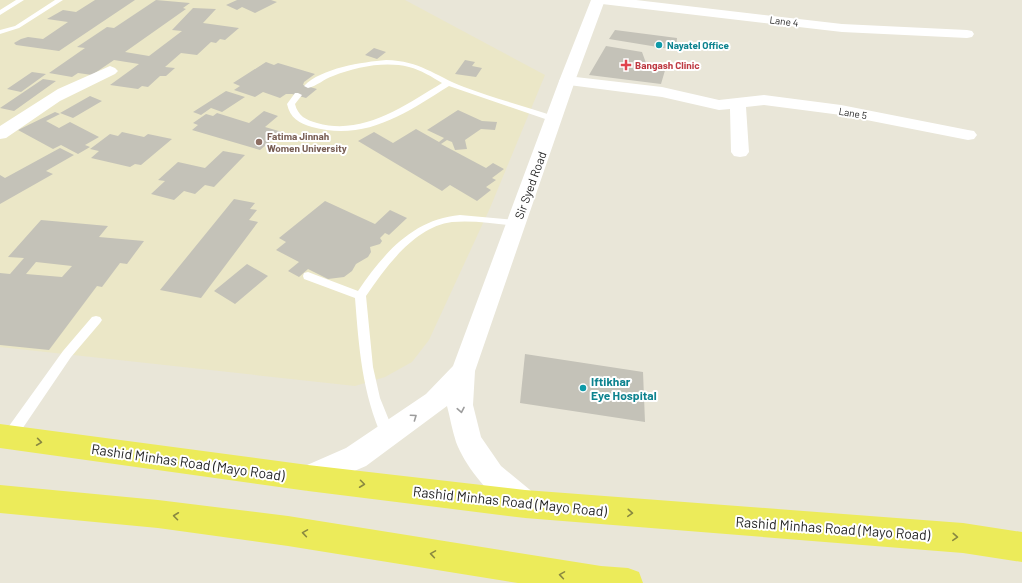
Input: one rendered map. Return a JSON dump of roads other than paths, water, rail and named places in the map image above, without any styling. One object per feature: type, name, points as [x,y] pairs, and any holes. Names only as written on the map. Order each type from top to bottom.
[{"type":"main road","name":"Rashid Minhas Road (Mayo Road)","points":[[4,437],[308,478],[525,504],[963,538],[1022,547]]},
{"type":"main road","points":[[1,500],[151,513],[288,530],[601,581],[628,583]]},
{"type":"street","name":"Sir Syed Road","points":[[525,504],[491,475],[469,441],[460,405],[463,371],[567,81],[598,0]]},
{"type":"street","name":"Lane 4","points":[[602,0],[842,28],[967,34]]},
{"type":"street","points":[[0,134],[40,105],[75,86],[104,76],[110,71]]},
{"type":"street","name":"Lane 5","points":[[567,81],[662,92],[719,104],[764,100],[841,110],[968,135]]},
{"type":"street","points":[[738,102],[740,152]]},
{"type":"street","name":"Sir Syed Road","points":[[308,478],[356,457],[388,435],[435,402],[463,371]]},
{"type":"lane","points":[[0,13],[20,0]]},
{"type":"lane","points":[[0,32],[17,27],[60,0]]},
{"type":"lane","points":[[308,86],[330,74],[372,64],[392,63],[412,65],[448,83],[554,119]]},
{"type":"lane","points":[[298,95],[291,104],[292,112],[299,119],[317,126],[335,130],[349,130],[362,128],[378,121],[411,105],[448,83]]},
{"type":"lane","points":[[388,435],[374,398],[367,367],[360,296],[384,262],[408,240],[425,229],[444,221],[468,219],[517,223]]},
{"type":"lane","points":[[308,276],[360,296]]},
{"type":"lane","points":[[4,437],[67,354],[96,320]]},
{"type":"place","name":"Nayatel Office","points":[[659,45]]},
{"type":"place","name":"Bangash Clinic","points":[[626,65]]},
{"type":"place","name":"Fatima Jinnah Women University","points":[[259,142]]},
{"type":"place","name":"Iftikhar Eye Hospital","points":[[583,388]]}]
